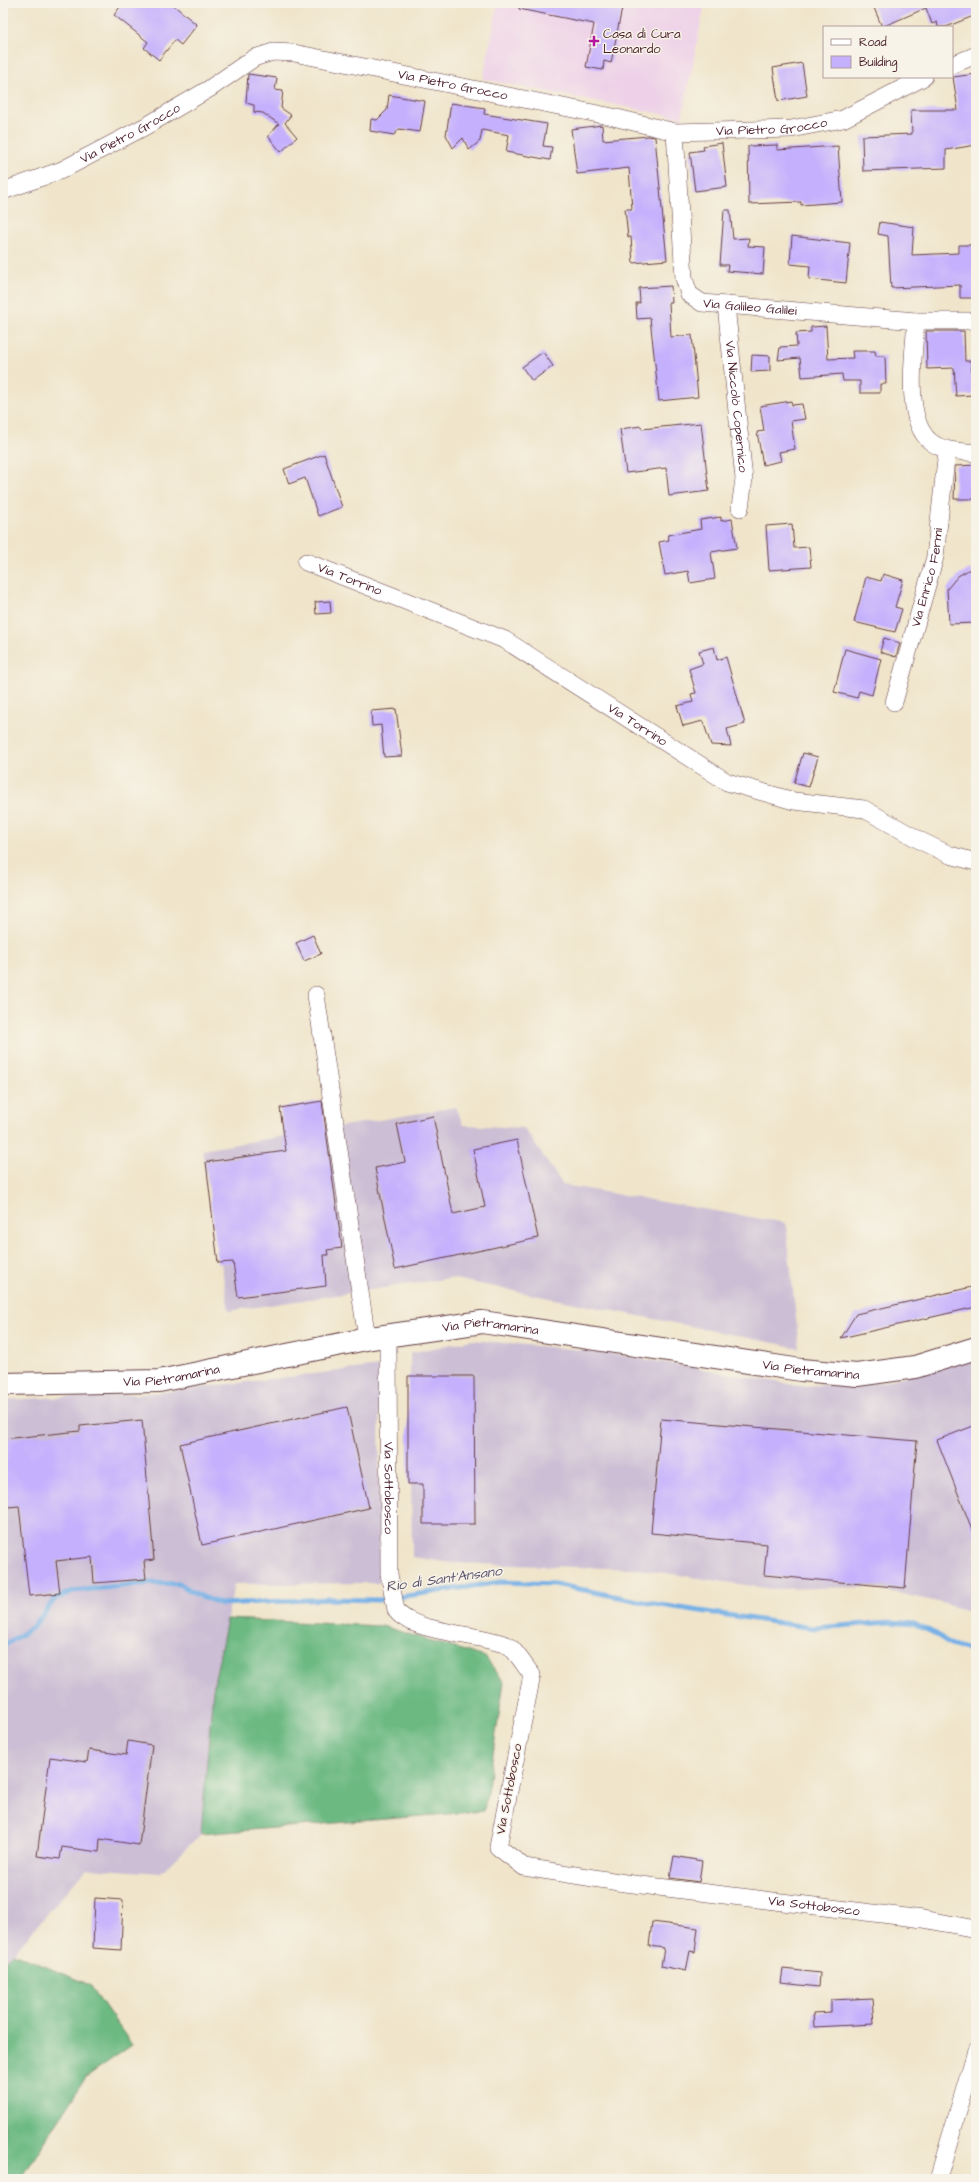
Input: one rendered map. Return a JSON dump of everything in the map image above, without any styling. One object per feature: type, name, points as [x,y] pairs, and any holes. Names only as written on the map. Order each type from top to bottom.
[{"type":"main road","name":"Via Pietramarina","points":[[3,1384],[159,1381],[367,1339],[482,1322],[801,1370],[857,1375],[915,1367],[976,1348]]},
{"type":"street","name":"Via Pietro Grocco","points":[[3,191],[62,170],[171,112],[209,89],[254,58],[273,52],[294,53],[613,117],[675,132],[791,130],[843,118],[922,78]]},
{"type":"street","points":[[953,65],[976,55]]},
{"type":"street","name":"Via Galileo Galilei","points":[[675,132],[684,278],[689,294],[702,302],[726,305],[916,321],[976,321]]},
{"type":"street","name":"Via Niccolò Copernico","points":[[726,305],[744,479],[740,508]]},
{"type":"street","points":[[916,321],[912,394],[918,426],[931,442],[947,450],[976,452]]},
{"type":"street","name":"Via Enrico Fermi","points":[[894,702],[935,557],[947,450]]},
{"type":"street","name":"Via Torrino","points":[[306,562],[505,640],[726,782],[794,801],[864,808],[921,841],[950,855],[976,862]]},
{"type":"street","points":[[316,995],[367,1339]]},
{"type":"street","name":"Via Sottobosco","points":[[388,1336],[390,1585],[396,1610],[400,1615],[424,1626],[510,1647],[532,1675],[498,1847],[524,1867],[625,1883],[923,1920],[976,1929]]},
{"type":"street","points":[[938,2179],[976,2051]]},
{"type":"shaded area","name":"Casa di Cura Leonardo","points":[[498,3],[705,3],[682,118],[483,79]]},
{"type":"shaded area","points":[[456,1107],[463,1125],[524,1128],[563,1185],[786,1223],[799,1348],[450,1278],[229,1311],[202,1150]]},
{"type":"shaded area","points":[[471,1340],[604,1352],[800,1386],[878,1383],[976,1358],[976,1613],[934,1601],[868,1587],[772,1589],[639,1569],[451,1563],[412,1557],[410,1353]]},
{"type":"shaded area","points":[[379,1366],[380,1583],[234,1584],[213,1689],[201,1834],[160,1873],[87,1868],[3,1965],[3,1400],[155,1393]]},
{"type":"green space","points":[[227,1619],[382,1626],[485,1657],[504,1682],[484,1811],[201,1834],[213,1689]]},
{"type":"green space","points":[[13,1953],[90,1985],[132,2045],[86,2077],[21,2179],[3,2179],[3,1965]]},
{"type":"building","points":[[123,3],[171,3],[197,25],[181,45],[175,40],[159,60],[144,48],[148,42],[114,15]]},
{"type":"building","points":[[520,3],[623,3],[611,63],[604,61],[603,70],[586,67],[594,24],[519,9]]},
{"type":"building","points":[[872,3],[976,3],[976,15],[948,26],[938,26],[937,22],[932,24],[926,8],[882,26]]},
{"type":"building","points":[[802,63],[807,96],[778,101],[773,68]]},
{"type":"building","points":[[248,74],[277,78],[275,90],[283,91],[281,108],[291,115],[285,123],[297,137],[281,152],[268,136],[279,124],[263,113],[254,112],[254,105],[246,103]]},
{"type":"building","points":[[976,74],[976,145],[946,150],[946,168],[863,171],[862,136],[912,134],[911,110],[958,110],[953,77]]},
{"type":"building","points":[[389,95],[425,101],[420,132],[399,129],[394,135],[370,131],[371,119],[377,120],[387,110]]},
{"type":"building","points":[[451,103],[485,108],[484,114],[547,124],[543,146],[552,147],[550,160],[506,152],[509,135],[482,130],[480,141],[469,150],[463,138],[453,148],[446,135]]},
{"type":"building","points":[[602,125],[603,140],[648,136],[655,137],[667,260],[633,263],[631,237],[628,237],[625,209],[632,209],[629,168],[577,174],[571,129]]},
{"type":"building","points":[[722,143],[727,187],[695,191],[690,152],[704,150],[703,146]]},
{"type":"building","points":[[777,145],[777,150],[838,146],[842,202],[801,205],[801,202],[749,204],[748,146]]},
{"type":"building","points":[[724,210],[730,210],[733,239],[749,238],[748,246],[765,247],[763,274],[727,271],[728,265],[720,265]]},
{"type":"building","points":[[880,222],[914,227],[912,255],[959,253],[959,245],[976,245],[976,298],[960,298],[960,285],[891,288],[888,236],[878,234]]},
{"type":"building","points":[[792,236],[850,243],[846,283],[809,279],[810,266],[790,264]]},
{"type":"building","points":[[671,286],[672,303],[669,303],[671,337],[692,335],[698,397],[659,401],[650,318],[637,319],[636,303],[640,303],[639,288]]},
{"type":"building","points":[[826,326],[828,359],[853,358],[852,351],[875,351],[876,356],[885,356],[886,384],[880,384],[880,393],[860,393],[860,381],[843,381],[842,374],[802,377],[800,358],[778,360],[780,347],[797,346],[796,333],[811,332],[811,327]]},
{"type":"building","points":[[926,331],[964,331],[965,361],[971,361],[973,395],[956,396],[954,368],[927,369]]},
{"type":"building","points":[[543,352],[553,366],[532,381],[522,367]]},
{"type":"building","points":[[752,355],[770,356],[770,371],[751,372]]},
{"type":"building","points":[[791,401],[792,405],[802,404],[805,419],[791,421],[795,449],[779,452],[781,461],[763,465],[757,432],[764,431],[760,406]]},
{"type":"building","points":[[701,423],[709,491],[669,496],[666,468],[626,473],[620,429],[641,426],[642,429]]},
{"type":"building","points":[[324,454],[342,507],[318,516],[305,478],[289,484],[284,469]]},
{"type":"building","points":[[976,465],[976,499],[954,499],[955,466]]},
{"type":"building","points":[[721,517],[721,521],[732,519],[737,548],[711,552],[715,579],[690,583],[688,571],[665,575],[659,542],[669,540],[668,535],[701,529],[700,520]]},
{"type":"building","points":[[792,524],[794,548],[809,547],[811,567],[769,570],[766,526]]},
{"type":"building","points":[[970,569],[976,585],[976,623],[949,624],[947,589],[958,576]]},
{"type":"building","points":[[883,574],[903,580],[895,607],[902,609],[895,632],[854,622],[866,577],[881,581]]},
{"type":"building","points":[[330,601],[331,613],[316,614],[315,602]]},
{"type":"building","points":[[884,638],[900,643],[896,657],[880,652]]},
{"type":"building","points":[[714,647],[717,660],[726,657],[745,724],[727,729],[731,746],[711,745],[703,721],[683,726],[677,706],[693,702],[691,694],[696,693],[689,669],[703,664],[699,651]]},
{"type":"building","points":[[845,649],[881,659],[872,695],[859,691],[857,698],[834,692]]},
{"type":"building","points":[[396,709],[402,756],[384,757],[381,725],[372,726],[371,711]]},
{"type":"building","points":[[803,753],[818,757],[809,787],[794,783]]},
{"type":"building","points":[[313,935],[321,954],[304,961],[296,943]]},
{"type":"building","points":[[322,1101],[342,1248],[327,1250],[328,1255],[324,1255],[326,1286],[238,1297],[233,1262],[218,1263],[206,1162],[286,1151],[280,1108]]},
{"type":"building","points":[[433,1116],[453,1214],[485,1207],[473,1149],[517,1140],[538,1238],[395,1269],[375,1168],[405,1162],[397,1124]]},
{"type":"building","points":[[976,1286],[976,1307],[841,1338],[856,1314]]},
{"type":"building","points":[[408,1376],[474,1376],[475,1524],[423,1524],[423,1484],[408,1484]]},
{"type":"building","points":[[347,1407],[369,1508],[202,1545],[180,1444]]},
{"type":"building","points":[[661,1419],[917,1441],[905,1588],[764,1575],[767,1544],[651,1533]]},
{"type":"building","points":[[142,1420],[154,1560],[144,1561],[146,1579],[94,1583],[92,1557],[56,1561],[60,1593],[29,1596],[19,1506],[8,1507],[3,1465],[3,1439],[80,1431],[80,1426]]},
{"type":"building","points":[[976,1425],[976,1537],[975,1537],[937,1440]]},
{"type":"building","points":[[128,1741],[152,1745],[139,1845],[100,1839],[99,1852],[62,1847],[60,1859],[37,1856],[50,1757],[87,1762],[89,1750],[126,1755]]},
{"type":"building","points":[[674,1856],[702,1861],[699,1882],[670,1878]]},
{"type":"building","points":[[95,1898],[123,1900],[121,1950],[93,1948]]},
{"type":"building","points":[[652,1922],[698,1928],[695,1952],[690,1951],[686,1971],[661,1966],[664,1948],[649,1946]]},
{"type":"building","points":[[783,1969],[820,1973],[819,1987],[781,1983]]},
{"type":"building","points":[[872,1998],[874,2024],[814,2027],[813,2013],[831,2012],[831,2000]]},
{"type":"waterway","name":"Rio di Sant'Ansano","points":[[3,1646],[33,1627],[55,1599],[73,1591],[150,1583],[180,1584],[198,1595],[221,1604],[329,1599],[379,1600],[501,1582],[554,1584],[654,1604],[813,1628],[891,1622],[914,1624],[932,1632],[952,1645],[976,1652]]},
{"type":"place","name":"Casa di Cura Leonardo","points":[[594,41]]}]
